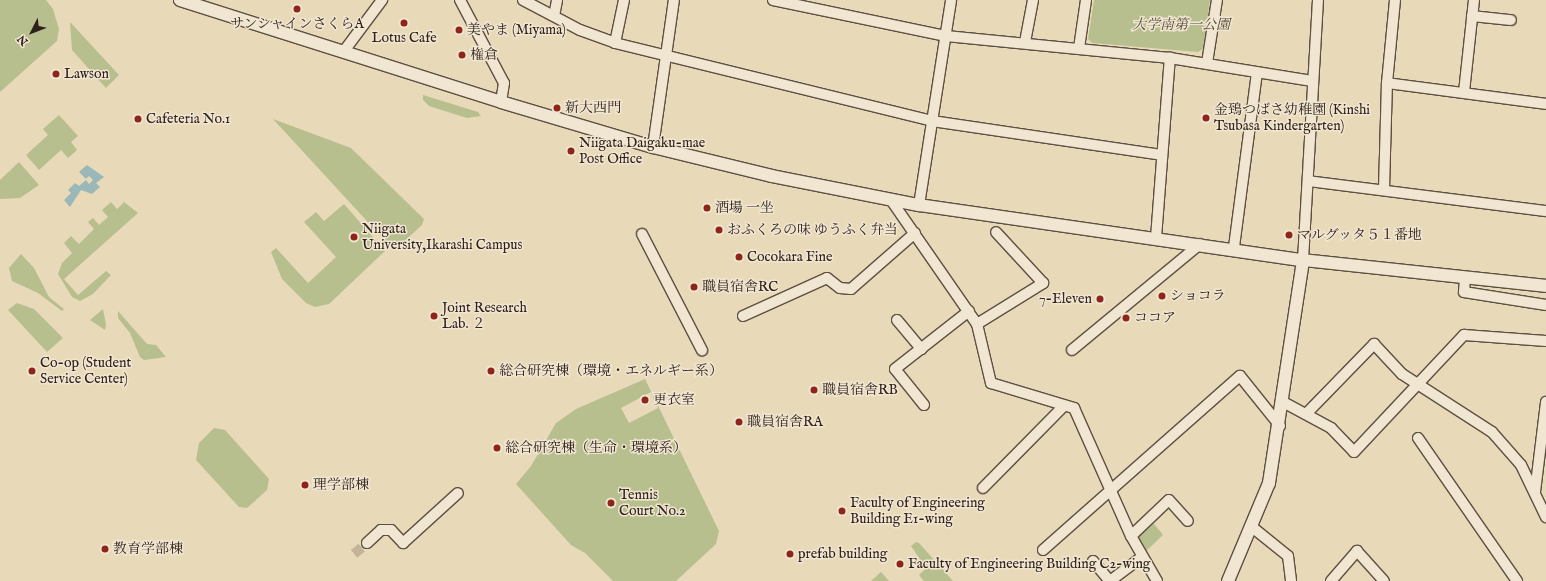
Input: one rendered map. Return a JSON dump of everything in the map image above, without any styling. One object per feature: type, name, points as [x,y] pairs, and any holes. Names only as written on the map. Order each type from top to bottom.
[{"type":"street","points":[[180,0],[344,51],[500,102],[653,146],[891,200],[1156,238],[1234,247],[1303,260],[1546,286]]},
{"type":"street","points":[[344,51],[382,0]]},
{"type":"street","points":[[460,0],[504,83],[500,102]]},
{"type":"street","points":[[523,0],[580,30],[615,43],[932,121],[1162,155]]},
{"type":"street","points":[[554,16],[557,0]]},
{"type":"street","points":[[615,43],[624,0]]},
{"type":"street","points":[[653,146],[664,55],[674,0]]},
{"type":"street","points":[[773,0],[946,36],[1025,42],[1170,58],[1312,81]]},
{"type":"street","points":[[919,205],[946,36],[950,0]]},
{"type":"street","points":[[1025,42],[1033,0]]},
{"type":"street","points":[[1079,48],[1086,0]]},
{"type":"street","points":[[1207,63],[1217,0]]},
{"type":"street","points":[[1228,581],[1252,527],[1269,483],[1280,426],[1303,260],[1312,81],[1318,0]]},
{"type":"street","points":[[1384,190],[1387,83],[1395,0]]},
{"type":"street","points":[[1464,92],[1474,0]]},
{"type":"street","points":[[1472,16],[1511,20]]},
{"type":"street","points":[[1156,238],[1170,58]]},
{"type":"street","points":[[1234,247],[1257,73]]},
{"type":"street","points":[[1387,83],[1546,104]]},
{"type":"street","points":[[1308,181],[1546,211]]},
{"type":"street","points":[[891,200],[977,324],[991,383],[1074,408],[1131,536],[1157,581]]},
{"type":"street","points":[[977,324],[1043,283],[996,232]]},
{"type":"street","points":[[743,316],[827,278],[840,288],[851,289],[915,233]]},
{"type":"street","points":[[642,234],[702,350]]},
{"type":"street","points":[[1072,350],[1200,244]]},
{"type":"street","points":[[1465,278],[1464,292],[1546,305]]},
{"type":"street","points":[[924,405],[895,369],[969,311]]},
{"type":"street","points":[[897,320],[921,349]]},
{"type":"street","points":[[1283,402],[1330,428],[1354,452],[1464,335],[1546,340]]},
{"type":"street","points":[[1306,414],[1374,344],[1402,374],[1492,432],[1521,465],[1546,516]]},
{"type":"street","points":[[1043,550],[1110,487],[1240,376],[1280,426]]},
{"type":"street","points":[[1535,492],[1543,456],[1546,402]]},
{"type":"street","points":[[983,488],[1064,406]]},
{"type":"street","points":[[1418,438],[1516,581]]},
{"type":"street","points":[[367,543],[381,530],[391,530],[403,543],[458,493]]},
{"type":"street","points":[[1131,536],[1169,500],[1188,521]]},
{"type":"street","points":[[1252,527],[1288,556],[1291,581]]},
{"type":"street","points":[[1331,581],[1357,551],[1384,581]]},
{"type":"street","points":[[1093,562],[1110,581],[1142,557]]},
{"type":"green space","points":[[0,0],[46,0],[53,9],[59,29],[57,41],[0,92]]},
{"type":"green space","name":"大学南第一公園","points":[[1094,0],[1210,0],[1203,49],[1198,52],[1092,43],[1088,39]]},
{"type":"green space","points":[[70,22],[119,75],[106,88],[72,50]]},
{"type":"green space","points":[[423,95],[478,112],[481,116],[467,118],[429,106],[423,100]]},
{"type":"green space","points":[[59,115],[78,136],[71,142],[77,150],[68,158],[61,150],[39,170],[26,155],[48,135],[43,129]]},
{"type":"green space","points":[[273,119],[351,148],[424,219],[422,225],[398,247],[388,244]]},
{"type":"green space","points":[[19,162],[39,185],[20,198],[0,199],[0,180]]},
{"type":"green space","points":[[111,202],[117,209],[124,202],[138,213],[64,279],[78,295],[106,271],[111,275],[93,294],[80,301],[72,297],[58,274],[62,263],[72,253],[64,243],[71,236],[79,244],[94,229],[88,222],[93,218],[99,225],[108,217],[102,210]]},
{"type":"green space","points":[[344,204],[385,251],[329,304],[315,307],[306,303],[282,279],[271,252],[276,248],[308,283],[336,257],[304,222],[316,212],[324,221]]},
{"type":"green space","points":[[21,254],[34,268],[49,297],[64,309],[62,311],[38,293],[12,281],[9,268]]},
{"type":"green space","points":[[17,303],[34,309],[63,338],[47,352],[8,310]]},
{"type":"green space","points":[[103,309],[106,325],[105,330],[90,320]]},
{"type":"green space","points":[[118,311],[147,344],[156,345],[166,357],[144,360],[140,357],[130,333],[118,318]]},
{"type":"green space","points":[[645,379],[719,531],[716,544],[676,581],[613,581],[585,553],[571,545],[516,484],[531,466],[556,423],[576,409]],"holes":[[[651,392],[658,408],[629,423],[621,408]]]},
{"type":"green space","points":[[214,428],[225,430],[269,479],[267,490],[247,508],[239,507],[196,460],[199,443]]},
{"type":"green space","points":[[1151,520],[1163,535],[1142,555],[1133,536]]},
{"type":"green space","points":[[916,542],[919,543],[953,581],[924,581],[919,575],[926,568],[911,546]]},
{"type":"green space","points":[[881,572],[889,581],[871,581]]},
{"type":"water","points":[[87,165],[104,177],[96,183],[100,187],[92,194],[81,190],[70,207],[64,200],[71,193],[68,190],[75,183],[79,186],[86,180],[89,184],[93,180],[89,176],[86,179],[79,172]]},
{"type":"tunnel","points":[[354,554],[367,543]]},
{"type":"place","name":"サンシャインさくらA","points":[[297,9]]},
{"type":"place","name":"Lotus Cafe","points":[[404,23]]},
{"type":"place","name":"美やま (Miyama)","points":[[459,30]]},
{"type":"place","name":"権倉","points":[[462,55]]},
{"type":"place","name":"Lawson","points":[[56,74]]},
{"type":"place","name":"新大西門","points":[[557,108]]},
{"type":"place","name":"金鵄つばさ幼稚園 (Kinshi Tsubasa Kindergarten)","points":[[1206,118]]},
{"type":"place","name":"Cafeteria No.1","points":[[138,119]]},
{"type":"place","name":"Niigata Daigaku-mae Post Office","points":[[571,151]]},
{"type":"place","name":"酒場 一坐","points":[[707,208]]},
{"type":"place","name":"おふくろの味 ゆうふく弁当","points":[[719,230]]},
{"type":"place","name":"マルグッタ５１番地","points":[[1289,235]]},
{"type":"place","name":"Niigata University,Ikarashi Campus","points":[[354,237]]},
{"type":"place","name":"Cocokara Fine","points":[[739,257]]},
{"type":"place","name":"職員宿舎RC","points":[[694,287]]},
{"type":"place","name":"ショコラ","points":[[1162,296]]},
{"type":"place","name":"7-Eleven","points":[[1100,299]]},
{"type":"place","name":"Joint Research Lab. ２","points":[[434,316]]},
{"type":"place","name":"ココア","points":[[1126,318]]},
{"type":"place","name":"Co-op (Student Service Center)","points":[[32,371]]},
{"type":"place","name":"総合研究棟（環境・エネルギー系）","points":[[491,371]]},
{"type":"place","name":"職員宿舎RB","points":[[814,390]]},
{"type":"place","name":"更衣室","points":[[645,400]]},
{"type":"place","name":"職員宿舎RA","points":[[739,422]]},
{"type":"place","name":"総合研究棟（生命・環境系）","points":[[497,448]]},
{"type":"place","name":"理学部棟","points":[[305,485]]},
{"type":"place","name":"Tennis Court No.2","points":[[611,503]]},
{"type":"place","name":"Faculty of Engineering Building E1-wing","points":[[842,511]]},
{"type":"place","name":"教育学部棟","points":[[105,549]]},
{"type":"place","name":"prefab building","points":[[790,554]]},
{"type":"place","name":"Faculty of Engineering Building C2-wing","points":[[900,564]]}]
